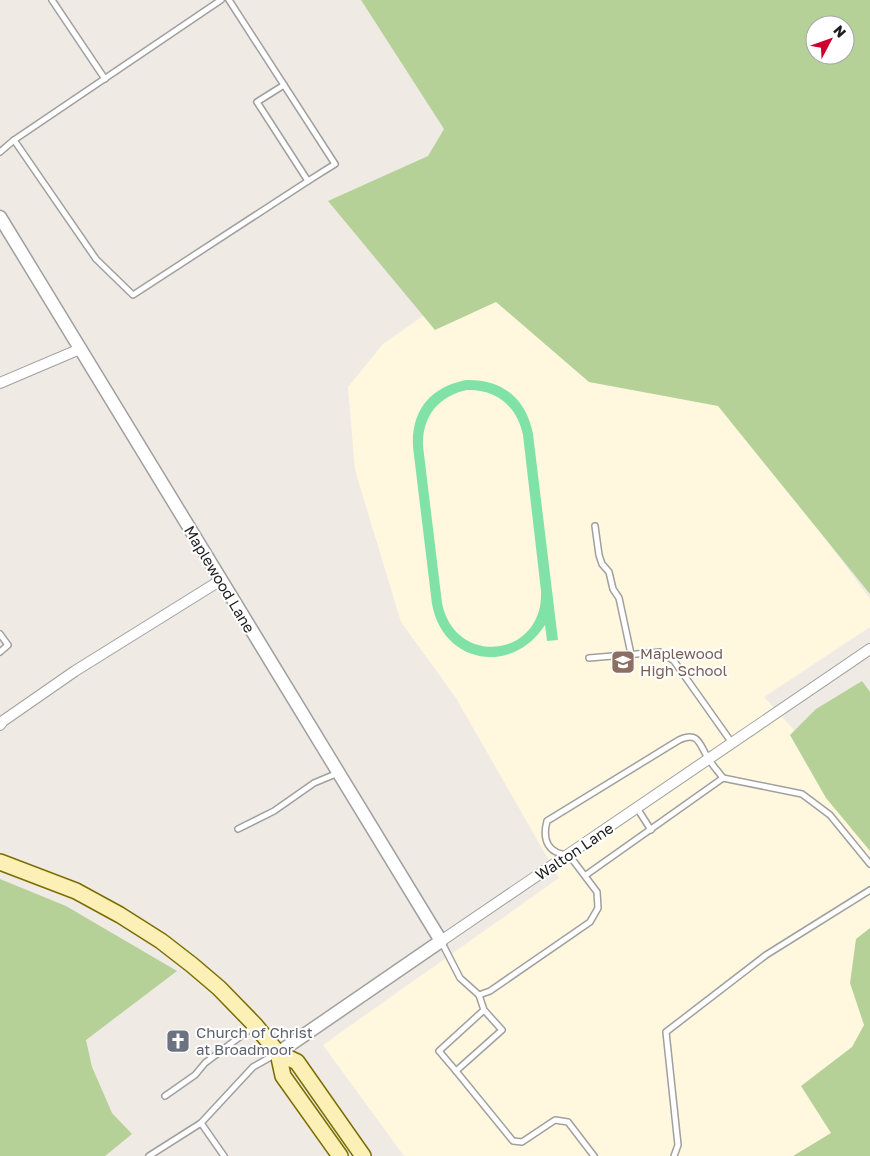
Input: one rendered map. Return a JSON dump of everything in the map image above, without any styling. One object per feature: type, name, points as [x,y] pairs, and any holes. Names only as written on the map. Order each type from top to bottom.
[{"type":"main road","points":[[0,862],[76,891],[120,915],[161,941],[219,988],[255,1025],[278,1053],[297,1062],[363,1156]]},
{"type":"main road","points":[[278,1053],[283,1076],[340,1156]]},
{"type":"street","name":"Maplewood Lane","points":[[0,217],[441,941]]},
{"type":"street","points":[[0,383],[80,349]]},
{"type":"street","points":[[0,725],[75,671],[221,580]]},
{"type":"street","name":"Walton Lane","points":[[278,1053],[870,649]]},
{"type":"lane","points":[[52,0],[105,79]]},
{"type":"lane","points":[[0,152],[14,140],[221,0]]},
{"type":"lane","points":[[14,140],[96,259],[133,295],[335,164],[229,0]]},
{"type":"lane","points":[[284,85],[257,102],[308,181]]},
{"type":"lane","points":[[595,526],[599,555],[602,564],[609,572],[613,588],[619,598],[631,654]]},
{"type":"lane","points":[[0,634],[8,645],[0,652]]},
{"type":"lane","points":[[589,658],[660,652],[674,661],[732,743]]},
{"type":"lane","points":[[479,995],[490,991],[590,922],[598,908],[597,892],[586,875],[569,855],[561,855],[552,850],[544,831],[548,821],[687,736],[700,741],[708,758],[723,778],[802,794],[830,815],[870,864]]},
{"type":"lane","points":[[238,829],[274,811],[314,783],[338,772]]},
{"type":"lane","points":[[586,875],[723,778]]},
{"type":"lane","points":[[637,808],[651,830]]},
{"type":"lane","points":[[674,1156],[678,1145],[666,1032],[766,955],[870,890]]},
{"type":"lane","points":[[441,941],[460,978],[479,995],[484,1010],[502,1030],[456,1071]]},
{"type":"lane","points":[[484,1010],[439,1051],[513,1141],[522,1142],[555,1120],[568,1122],[594,1156]]},
{"type":"lane","points":[[165,1096],[195,1075],[205,1063],[255,1025]]},
{"type":"lane","points":[[149,1156],[201,1123],[253,1067],[278,1053]]},
{"type":"lane","points":[[201,1123],[224,1156]]},
{"type":"shaded area","name":"Maplewood High School","points":[[591,218],[870,599],[870,627],[764,697],[792,728],[870,836],[870,1151],[865,1156],[404,1156],[323,1045],[559,878],[456,698],[401,622],[355,470],[348,387],[383,344],[562,219]]},
{"type":"green space","points":[[361,0],[870,0],[870,594],[718,406],[589,382],[496,302],[435,330],[328,201],[428,156],[444,129]]},
{"type":"green space","points":[[466,380],[479,381],[501,387],[510,393],[525,410],[533,434],[558,640],[547,641],[545,625],[531,641],[515,652],[498,657],[480,656],[464,650],[450,640],[439,624],[432,604],[413,434],[415,422],[425,403],[442,388]],"holes":[[[477,390],[496,396],[504,401],[516,416],[520,425],[523,435],[541,591],[538,613],[529,630],[514,641],[497,646],[480,645],[463,638],[450,624],[442,603],[423,446],[425,426],[434,409],[448,397],[457,393]]]},
{"type":"green space","points":[[862,681],[870,692],[870,851],[826,798],[790,735],[816,709]]},
{"type":"green space","points":[[0,879],[66,906],[177,971],[86,1040],[92,1067],[112,1113],[132,1134],[105,1156],[0,1156]]},
{"type":"green space","points":[[870,928],[870,1156],[793,1156],[831,1133],[801,1086],[852,1047],[864,1025],[850,983],[856,939]]},
{"type":"place","name":"Maplewood High School","points":[[623,662]]},
{"type":"place","name":"Church of Christ at Broadmoor","points":[[178,1041]]}]
